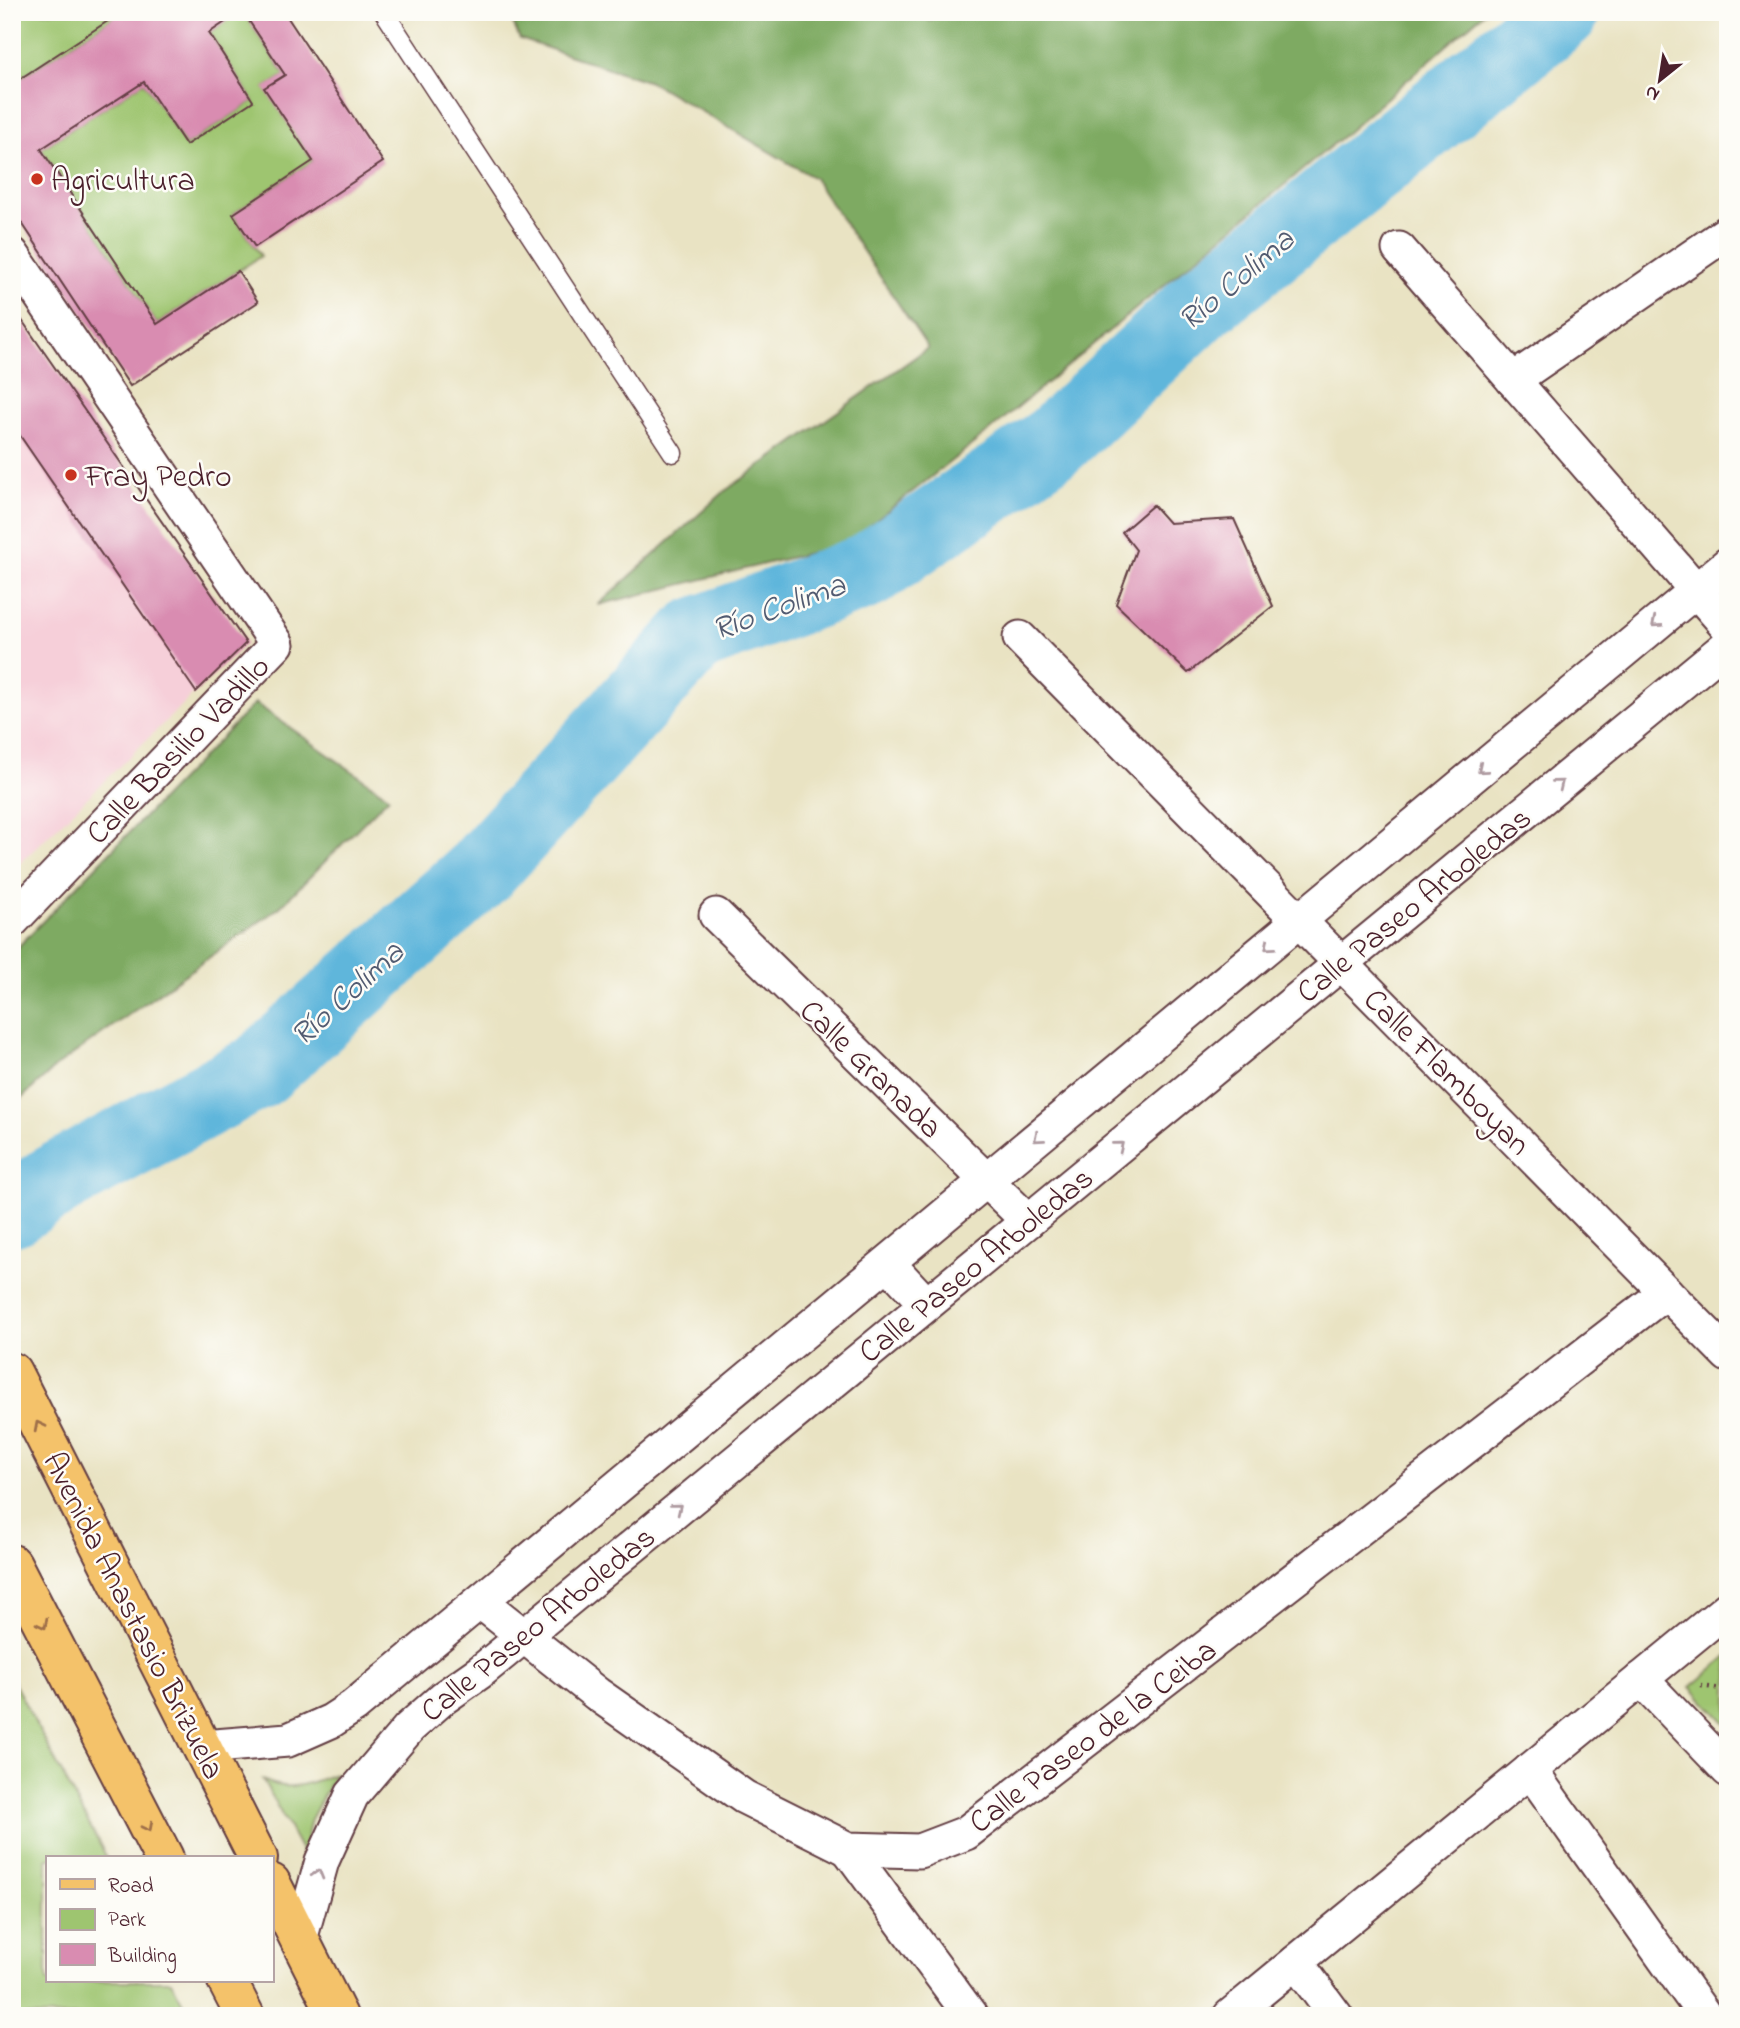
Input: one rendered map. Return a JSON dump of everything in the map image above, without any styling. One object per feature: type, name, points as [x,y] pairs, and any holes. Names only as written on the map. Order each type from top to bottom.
[{"type":"main road","name":"Avenida Anastasio Brizuela","points":[[12,1372],[257,1856]]},
{"type":"main road","points":[[12,1564],[163,1856]]},
{"type":"main road","points":[[273,1888],[338,2016]]},
{"type":"main road","points":[[228,1982],[245,2016]]},
{"type":"street","points":[[1513,380],[1728,232]]},
{"type":"street","points":[[1399,250],[1728,627]]},
{"type":"street","name":"Calle Basilio Vadillo","points":[[12,254],[277,644],[12,921]]},
{"type":"street","name":"Calle Paseo Arboledas","points":[[202,1747],[288,1740],[331,1721],[354,1706],[1728,564]]},
{"type":"street","name":"Calle Flamboyan","points":[[1020,638],[1728,1355]]},
{"type":"street","name":"Calle Paseo Arboledas","points":[[300,1940],[322,1861],[352,1795],[408,1728],[524,1636],[1728,645]]},
{"type":"street","name":"Calle Granada","points":[[716,915],[1028,1221]]},
{"type":"street","points":[[888,1262],[926,1304]]},
{"type":"street","name":"Calle Paseo de la Ceiba","points":[[481,1602],[597,1694],[744,1797],[848,1849],[919,1851],[966,1833],[1667,1292]]},
{"type":"street","points":[[1230,2016],[1728,1608]]},
{"type":"street","points":[[1641,1679],[1728,1770]]},
{"type":"street","points":[[1530,1770],[1705,2016]]},
{"type":"street","points":[[848,1849],[971,2016]]},
{"type":"street","points":[[1296,1962],[1336,2016]]},
{"type":"lane","points":[[384,12],[673,453]]},
{"type":"shaded area","name":"Fray Pedro","points":[[12,306],[246,643],[12,871]]},
{"type":"green space","points":[[12,12],[115,12],[117,15],[12,84]]},
{"type":"green space","points":[[243,12],[285,75],[265,88],[313,161],[233,214],[261,256],[157,324],[41,149],[144,82],[186,145],[253,101],[209,33]]},
{"type":"green space","points":[[508,12],[920,12],[930,21],[938,12],[1485,12],[1343,136],[988,432],[846,544],[598,605],[725,491],[928,348],[814,178],[653,83],[520,39]]},
{"type":"green space","points":[[255,703],[389,797],[280,907],[58,1065],[12,1107],[12,953]]},
{"type":"green space","points":[[1728,1656],[1728,1726],[1691,1687]]},
{"type":"green space","points":[[12,1679],[106,1856],[46,1856],[46,1982],[172,1982],[190,2016],[12,2016]]},
{"type":"green space","points":[[335,1774],[311,1819],[303,1854],[263,1780],[291,1786]]},
{"type":"building","name":"Agricultura","points":[[115,12],[240,12],[209,33],[253,101],[186,145],[144,82],[41,149],[157,324],[238,271],[258,302],[130,386],[12,208],[12,84],[117,15]]},
{"type":"building","name":"Agricultura","points":[[243,12],[284,12],[383,162],[255,247],[233,214],[313,161],[264,88],[285,75]]},
{"type":"building","points":[[12,306],[246,643],[196,692],[12,424]]},
{"type":"building","points":[[1153,505],[1169,523],[1234,519],[1273,606],[1188,673],[1116,604],[1136,550],[1122,532]]},
{"type":"waterway","name":"Río Colima","points":[[12,1209],[60,1178],[259,1071],[480,872],[696,635],[868,571],[1055,441],[1199,306],[1562,12]]},
{"type":"place","name":"Agricultura","points":[[37,179]]},
{"type":"place","name":"Fray Pedro","points":[[71,475]]}]
